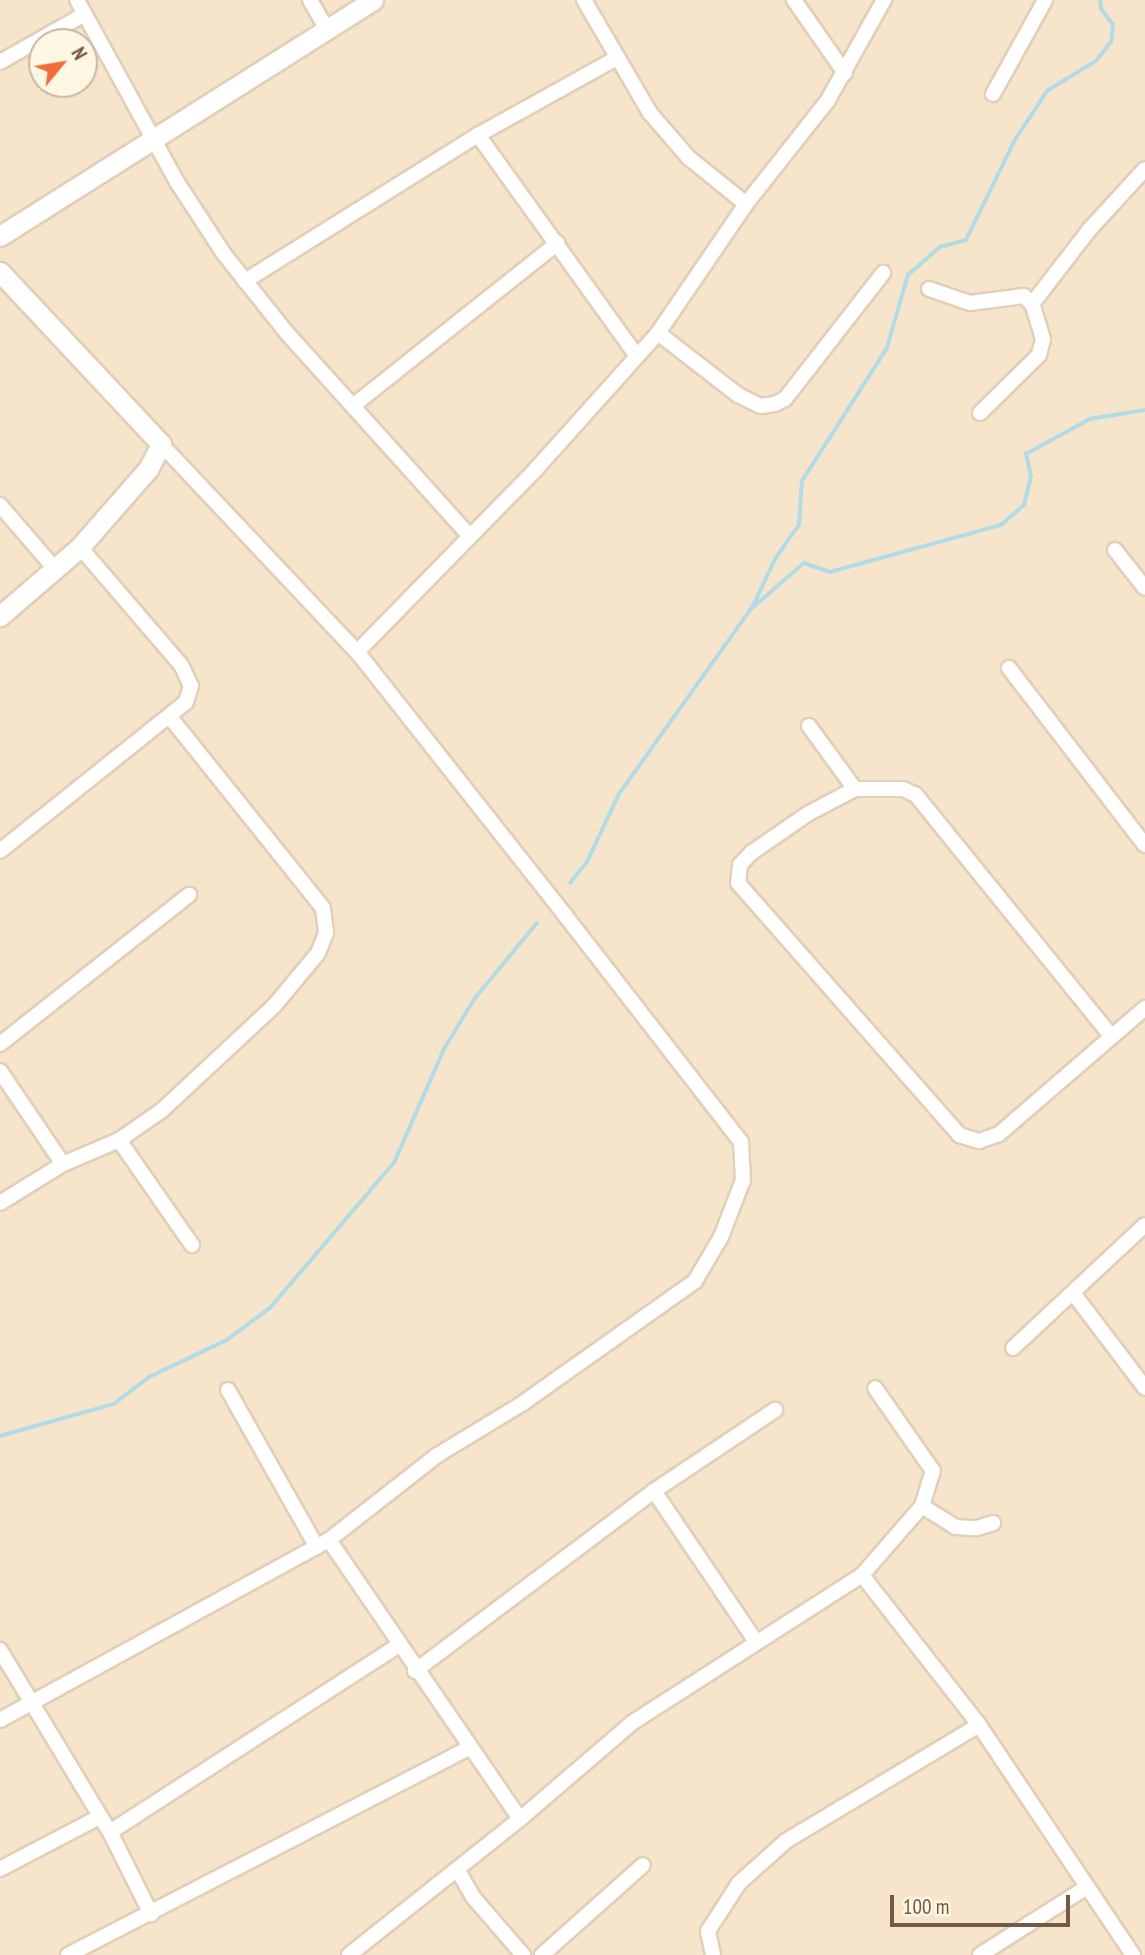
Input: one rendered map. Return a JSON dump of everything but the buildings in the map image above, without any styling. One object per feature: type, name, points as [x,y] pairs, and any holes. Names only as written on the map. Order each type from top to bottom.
[{"type":"street","points":[[77,0],[153,137],[245,281],[469,535]]},
{"type":"street","points":[[310,0],[327,28]]},
{"type":"street","points":[[0,236],[373,0]]},
{"type":"street","points":[[584,0],[615,58],[650,113],[689,158],[746,204]]},
{"type":"street","points":[[794,0],[845,73]]},
{"type":"street","points":[[356,652],[536,469],[658,333],[746,204],[845,73],[884,0]]},
{"type":"street","points":[[993,94],[1045,0]]},
{"type":"street","points":[[0,62],[83,15]]},
{"type":"street","points":[[245,281],[478,135],[615,58]]},
{"type":"street","points":[[478,135],[636,355]]},
{"type":"street","points":[[1032,304],[1145,169]]},
{"type":"street","points":[[354,405],[558,243]]},
{"type":"street","points":[[0,272],[356,652],[741,1142],[743,1180],[722,1237],[695,1280],[523,1403],[436,1456],[323,1544],[0,1720]]},
{"type":"street","points":[[658,333],[738,395],[761,406],[775,404],[785,399],[883,273]]},
{"type":"street","points":[[929,289],[970,303],[1024,296],[1032,304],[1043,339],[1039,355],[980,412]]},
{"type":"street","points":[[0,616],[80,547],[148,470],[161,444]]},
{"type":"street","points":[[0,505],[56,570]]},
{"type":"street","points":[[0,852],[186,702],[191,686],[181,665],[80,547]]},
{"type":"street","points":[[1115,550],[1145,588]]},
{"type":"street","points":[[1009,668],[1145,845]]},
{"type":"street","points":[[0,1203],[63,1164],[118,1140],[161,1111],[274,1006],[318,953],[326,933],[323,908],[169,716]]},
{"type":"street","points":[[808,726],[855,789]]},
{"type":"street","points":[[1111,1036],[916,795],[903,789],[855,789],[809,813],[751,853],[740,865],[738,883],[959,1135],[979,1141],[999,1134],[1145,1008]]},
{"type":"street","points":[[0,1044],[189,895]]},
{"type":"street","points":[[0,1071],[63,1164]]},
{"type":"street","points":[[118,1140],[192,1245]]},
{"type":"street","points":[[1013,1348],[1145,1225]]},
{"type":"street","points":[[1073,1293],[1145,1388]]},
{"type":"street","points":[[349,1955],[520,1819],[633,1722],[755,1640],[862,1575],[922,1506],[933,1471],[875,1388]]},
{"type":"street","points":[[228,1391],[323,1544],[520,1819]]},
{"type":"street","points":[[415,1671],[654,1491],[775,1410]]},
{"type":"street","points":[[654,1491],[755,1640]]},
{"type":"street","points":[[922,1506],[955,1527],[977,1528],[993,1523]]},
{"type":"street","points":[[862,1575],[979,1725],[1133,1955]]},
{"type":"street","points":[[110,1832],[398,1646]]},
{"type":"street","points":[[0,1650],[110,1832],[151,1914]]},
{"type":"street","points":[[712,1955],[708,1931],[738,1883],[786,1841],[979,1725]]},
{"type":"street","points":[[68,1955],[469,1748]]},
{"type":"street","points":[[0,1869],[99,1817]]},
{"type":"street","points":[[542,1955],[643,1865]]},
{"type":"street","points":[[457,1869],[473,1897],[523,1955]]},
{"type":"street","points":[[980,1955],[1087,1887]]},
{"type":"shaded area","points":[[0,0],[1145,0],[1145,1955],[0,1955]]},
{"type":"waterway","points":[[753,606],[775,559],[799,525],[802,481],[887,348],[908,275],[940,247],[966,240],[1015,140],[1047,91],[1096,61],[1111,42],[1113,25],[1101,9],[1100,0]]},
{"type":"waterway","points":[[570,883],[587,862],[619,794],[751,609],[804,563],[830,572],[1001,525],[1024,505],[1031,477],[1026,454],[1090,419],[1145,410]]},
{"type":"waterway","points":[[0,1436],[114,1404],[149,1377],[227,1340],[270,1308],[394,1163],[444,1049],[475,998],[537,923]]}]
